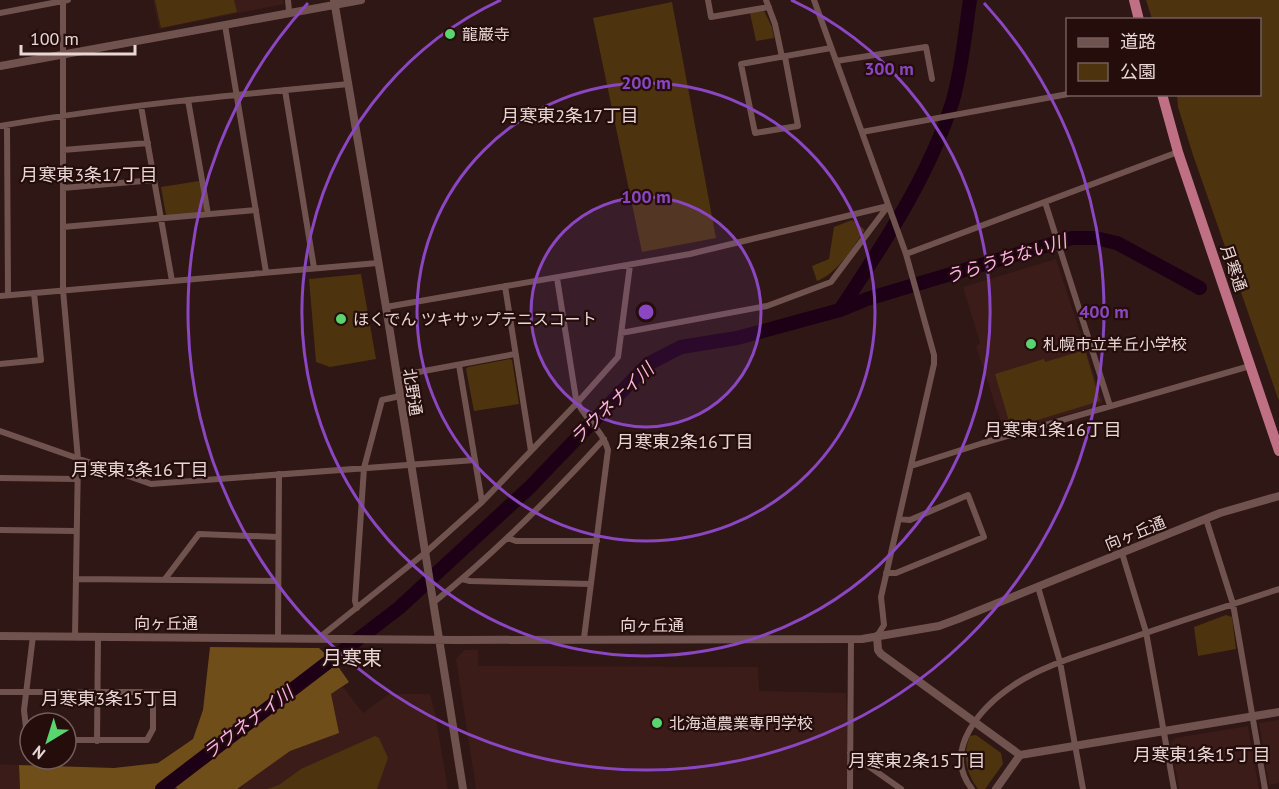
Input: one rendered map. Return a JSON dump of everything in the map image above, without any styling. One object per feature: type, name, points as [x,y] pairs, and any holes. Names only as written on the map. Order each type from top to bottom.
[{"type":"highway","points":[[1134,0],[1139,18]]},
{"type":"highway","name":"月寒通","points":[[1163,96],[1179,152],[1279,451]]},
{"type":"street","points":[[0,13],[65,0],[63,290],[78,459],[75,636]]},
{"type":"street","points":[[288,0],[289,11]]},
{"type":"street","points":[[0,66],[225,25],[335,2],[361,0]]},
{"type":"street","points":[[708,0],[711,17],[768,3],[784,57],[798,126],[755,133],[741,64],[784,57],[831,48]]},
{"type":"street","points":[[814,0],[906,254],[917,289],[934,364],[881,597],[884,625],[877,636],[878,650],[1020,755],[1279,712]]},
{"type":"street","name":"北野通","points":[[335,2],[463,789]]},
{"type":"street","points":[[225,25],[266,272]]},
{"type":"street","points":[[836,61],[926,46],[932,79]]},
{"type":"street","points":[[8,295],[3,126],[236,94],[349,84]]},
{"type":"street","points":[[285,90],[314,268]]},
{"type":"street","points":[[862,132],[1066,94]]},
{"type":"street","points":[[188,100],[208,214]]},
{"type":"street","points":[[141,106],[172,281]]},
{"type":"street","points":[[63,150],[148,143]]},
{"type":"street","points":[[906,254],[1179,152]]},
{"type":"street","points":[[63,188],[154,180]]},
{"type":"street","points":[[1045,202],[1110,406]]},
{"type":"street","points":[[386,307],[630,265],[730,245],[888,206]]},
{"type":"street","points":[[621,333],[767,306],[831,282],[888,206]]},
{"type":"street","points":[[63,226],[256,210]]},
{"type":"street","points":[[0,296],[378,263]]},
{"type":"street","points":[[320,638],[426,555],[482,502],[618,357],[630,265]]},
{"type":"street","points":[[556,278],[577,403],[604,440],[608,450],[584,638]]},
{"type":"street","points":[[505,286],[531,451]]},
{"type":"street","points":[[0,364],[41,360],[34,293]]},
{"type":"street","points":[[397,376],[515,354]]},
{"type":"street","points":[[459,365],[482,502]]},
{"type":"street","points":[[911,466],[1250,366]]},
{"type":"street","points":[[357,608],[355,601],[364,468],[382,400],[400,396]]},
{"type":"street","points":[[0,431],[151,484],[475,460]]},
{"type":"street","points":[[433,600],[462,579],[508,538],[549,499],[604,440]]},
{"type":"street","points":[[278,638],[279,474]]},
{"type":"street","points":[[0,478],[76,478]]},
{"type":"street","points":[[886,573],[896,573],[984,537],[968,495],[910,520],[899,519]]},
{"type":"street","name":"向ヶ丘通","points":[[0,636],[851,639],[939,626],[1206,519],[1279,496]]},
{"type":"street","points":[[1206,519],[1233,604],[1265,789]]},
{"type":"street","points":[[0,530],[76,531]]},
{"type":"street","points":[[165,579],[199,534],[278,537]]},
{"type":"street","points":[[508,538],[516,541],[597,541]]},
{"type":"street","points":[[1122,553],[1146,632],[1174,789]]},
{"type":"street","points":[[77,579],[278,581]]},
{"type":"street","points":[[462,579],[591,584]]},
{"type":"street","points":[[1038,588],[1060,662],[1083,789]]},
{"type":"street","points":[[972,789],[965,777],[961,757],[965,736],[992,702],[1015,684],[1060,662],[1279,589]]},
{"type":"street","points":[[24,711],[33,636]]},
{"type":"street","points":[[97,741],[98,637]]},
{"type":"street","points":[[850,789],[851,639]]},
{"type":"street","points":[[0,692],[170,692]]},
{"type":"street","points":[[78,740],[147,741],[153,729],[153,692]]},
{"type":"street","points":[[850,753],[901,789]]},
{"type":"street","points":[[996,789],[1020,755]]},
{"type":"shaded area","points":[[153,0],[283,0],[284,4],[159,29]]},
{"type":"shaded area","name":"札幌市立羊丘小学校","points":[[1056,259],[1103,402],[1100,405],[1004,432],[976,346],[980,343],[963,287]]},
{"type":"shaded area","points":[[210,647],[319,648],[337,665],[349,682],[331,694],[339,733],[290,751],[237,789],[178,789],[172,785],[167,789],[20,789],[19,771],[78,771],[78,767],[114,768],[158,763],[193,739],[203,710]]},
{"type":"shaded area","name":"北海道農業専門学校","points":[[464,650],[478,650],[478,666],[758,667],[759,691],[846,693],[849,789],[476,789],[456,659]]},
{"type":"shaded area","points":[[343,687],[363,713],[389,694],[430,694],[448,789],[167,789],[189,772]]},
{"type":"shaded area","points":[[1279,720],[1279,783],[1269,785],[1259,723]]},
{"type":"shaded area","points":[[1248,726],[1259,789],[1179,789],[1171,743],[1175,738]]},
{"type":"shaded area","points":[[0,764],[18,765],[20,789],[0,789]]},
{"type":"green space","points":[[155,0],[234,0],[237,12],[161,28]]},
{"type":"green space","points":[[1146,0],[1279,0],[1279,401],[1193,155],[1178,107],[1177,96],[1261,96],[1261,18],[1152,18]]},
{"type":"green space","points":[[672,2],[716,238],[642,252],[593,18]]},
{"type":"green space","points":[[764,11],[772,27],[774,38],[756,41],[750,13]]},
{"type":"green space","points":[[199,181],[205,211],[203,214],[169,217],[166,215],[161,187]]},
{"type":"green space","points":[[852,220],[865,230],[838,266],[817,281],[812,266],[829,259],[834,227]]},
{"type":"green space","name":"ほくでん ツキサップテニスコート","points":[[361,274],[376,359],[330,367],[316,362],[309,279]]},
{"type":"green space","points":[[1085,350],[1100,401],[1011,428],[995,374],[1044,359],[1045,362]]},
{"type":"green space","points":[[510,359],[519,404],[474,411],[466,369]]},
{"type":"green space","points":[[1226,615],[1232,617],[1236,649],[1198,656],[1194,627]]},
{"type":"green space","points":[[976,735],[1001,753],[1003,764],[985,789],[978,789],[966,764],[966,750],[970,736]]},
{"type":"green space","points":[[375,736],[379,738],[388,758],[377,789],[267,789],[279,785],[301,769]]},
{"type":"waterway","name":"ラウネナイ川","points":[[840,310],[904,209],[943,128],[959,76],[970,0]]},
{"type":"waterway","name":"ラウネナイ川","points":[[162,789],[399,608],[530,487],[648,364],[681,347],[737,338],[840,310],[867,299],[1072,238],[1095,238],[1117,243],[1200,288]]},
{"type":"place","name":"龍巌寺","points":[[450,34]]},
{"type":"place","name":"ほくでん ツキサップテニスコート","points":[[341,319]]},
{"type":"place","name":"札幌市立羊丘小学校","points":[[1031,344]]},
{"type":"place","name":"北海道農業専門学校","points":[[657,723]]},
{"type":"district","name":"月寒東2条17丁目","points":[[570,116]]},
{"type":"district","name":"月寒東3条17丁目","points":[[89,175]]},
{"type":"district","name":"月寒東1条16丁目","points":[[1053,430]]},
{"type":"district","name":"月寒東2条16丁目","points":[[685,442]]},
{"type":"district","name":"月寒東3条16丁目","points":[[140,470]]},
{"type":"district","name":"月寒東","points":[[352,658]]},
{"type":"district","name":"月寒東3条15丁目","points":[[110,699]]},
{"type":"district","name":"月寒東1条15丁目","points":[[1202,755]]},
{"type":"district","name":"月寒東2条15丁目","points":[[917,761]]},
{"type":"water label","name":"うらうちない川","points":[[1006,259]]}]
